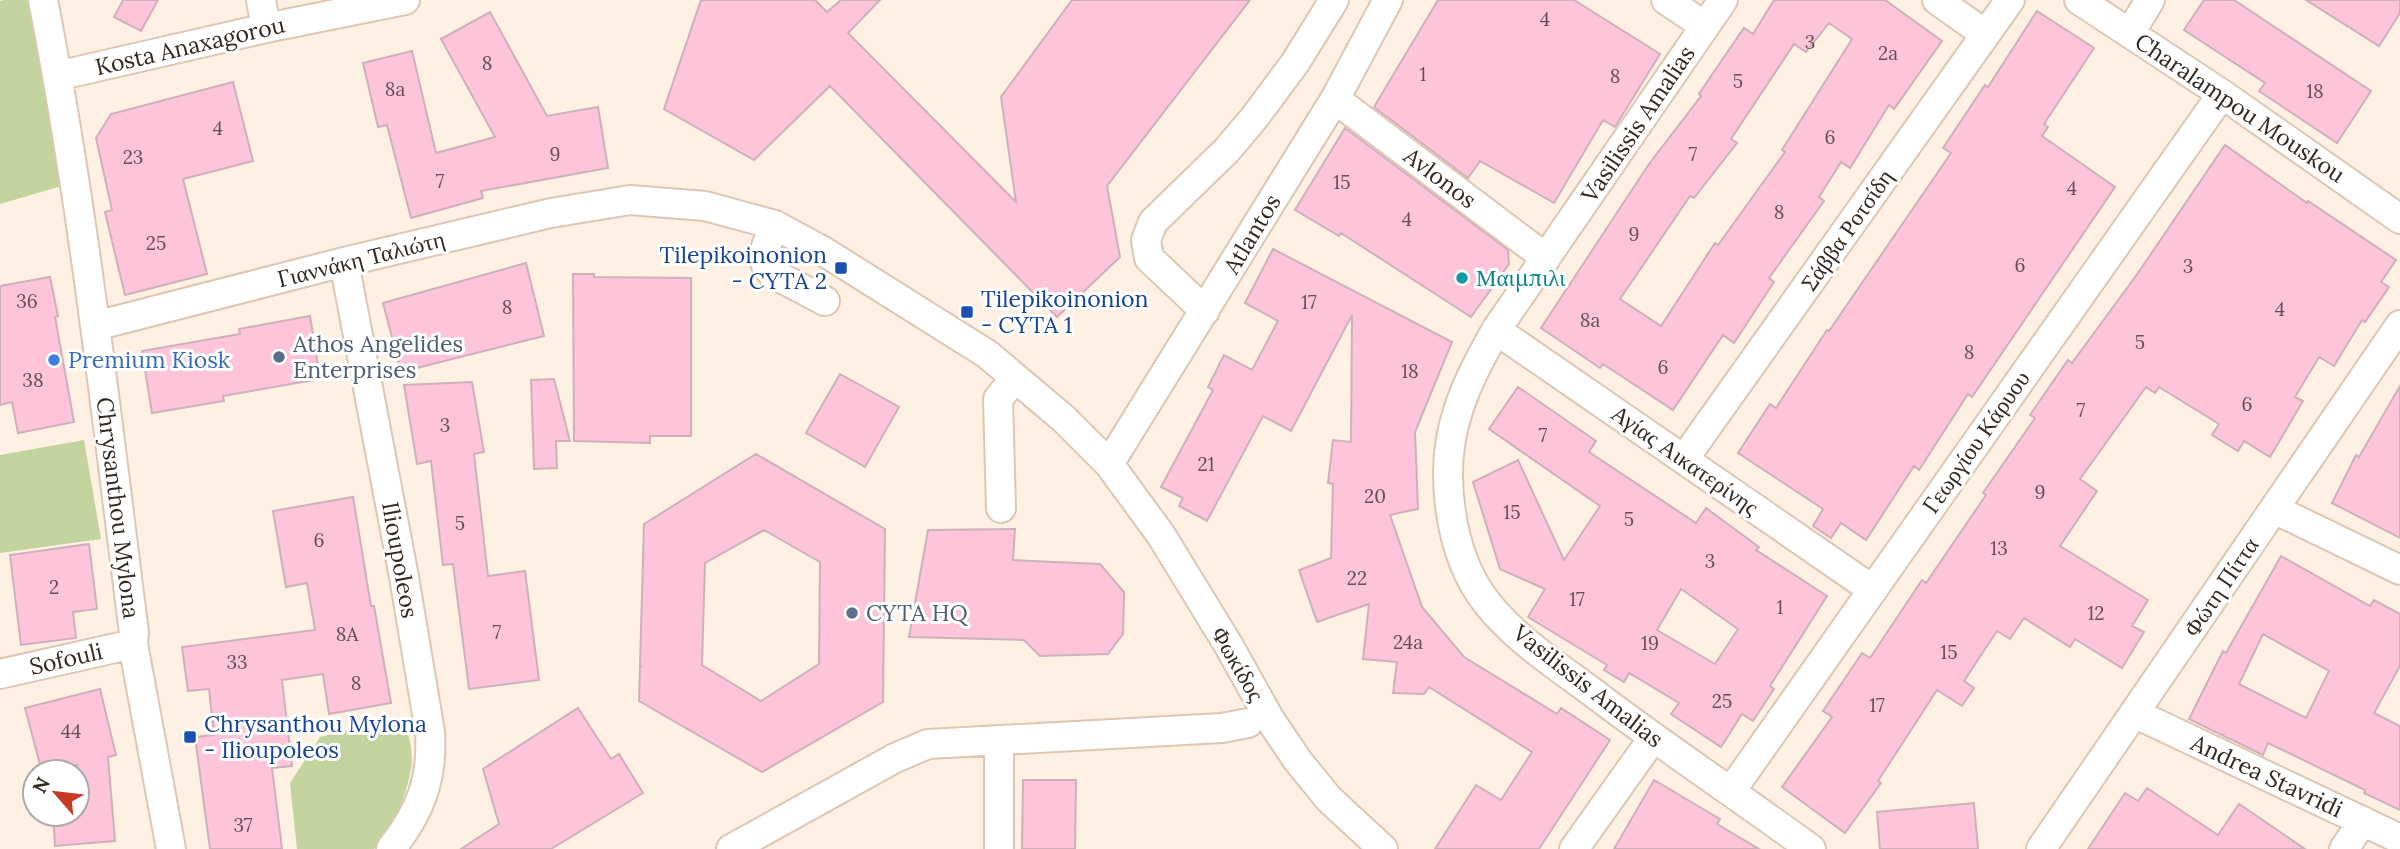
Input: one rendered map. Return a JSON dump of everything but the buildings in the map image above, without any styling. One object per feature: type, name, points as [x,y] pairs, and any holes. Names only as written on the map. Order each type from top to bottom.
[{"type":"street","name":"Chrysanthou Mylona","points":[[43,0],[95,326],[134,634],[133,644],[171,849]]},
{"type":"street","points":[[261,0],[266,29]]},
{"type":"street","name":"Kosta Anaxagorou","points":[[57,76],[405,0]]},
{"type":"street","points":[[1205,311],[1149,258],[1146,240],[1153,222],[1227,150],[1254,118],[1295,63],[1334,0]]},
{"type":"street","name":"Atlantos","points":[[1109,464],[1335,99],[1388,0]]},
{"type":"street","points":[[1666,0],[1705,26]]},
{"type":"street","name":"Vasilissis Amalias","points":[[1723,0],[1496,330],[1473,372],[1457,414],[1450,453],[1449,496],[1457,544],[1471,581],[1519,637],[1653,738],[1811,849]]},
{"type":"street","points":[[1937,0],[1985,34]]},
{"type":"street","name":"Σάββα Ροτσίδη","points":[[1684,460],[2010,0]]},
{"type":"street","name":"Charalampou Mouskou","points":[[2078,0],[2222,94],[2400,219]]},
{"type":"street","points":[[2130,33],[2150,0]]},
{"type":"street","name":"Γεωργίου Κάρυου","points":[[1731,792],[2222,94]]},
{"type":"street","name":"Avlonos","points":[[1335,99],[1546,258]]},
{"type":"street","name":"Γιαννάκη Ταλιώτη","points":[[95,326],[344,262],[551,213],[630,200],[705,206],[775,225]]},
{"type":"street","points":[[775,225],[763,259],[765,267],[825,301]]},
{"type":"street","name":"Φωκίδος","points":[[775,225],[824,251],[987,354],[1065,419],[1109,464],[1161,535],[1229,646],[1269,719],[1298,761],[1329,799],[1383,849]]},
{"type":"street","name":"Ilioupoleos","points":[[344,262],[404,577],[430,732],[432,758],[428,780],[419,806],[391,849]]},
{"type":"street","name":"Φώτη Πίττα","points":[[2041,849],[2400,325]]},
{"type":"street","name":"Αγίας Αικατερίνης","points":[[1496,330],[1873,590]]},
{"type":"street","points":[[1001,508],[998,399],[1015,378]]},
{"type":"street","points":[[2274,509],[2400,570]]},
{"type":"street","name":"Sofouli","points":[[0,674],[133,644]]},
{"type":"street","name":"Andrea Stavridi","points":[[2134,713],[2400,839]]},
{"type":"street","points":[[731,849],[895,758],[939,743],[1222,728],[1248,723]]},
{"type":"street","points":[[1574,849],[1653,738]]},
{"type":"street","points":[[999,741],[999,849]]},
{"type":"street","points":[[2344,849],[2363,821]]},
{"type":"green space","points":[[33,0],[65,185],[0,204],[0,1]]},
{"type":"green space","points":[[84,440],[101,539],[0,553],[0,455]]},
{"type":"green space","points":[[404,717],[411,749],[411,771],[400,808],[381,841],[374,849],[297,849],[290,783],[320,737]]},
{"type":"place","name":"Tilepikoinonion - CYTA 2","points":[[841,268]]},
{"type":"place","name":"Μαιμπιλι","points":[[1462,278]]},
{"type":"place","name":"Tilepikoinonion - CYTA 1","points":[[967,312]]},
{"type":"place","name":"Athos Angelides Enterprises","points":[[279,357]]},
{"type":"place","name":"Premium Kiosk","points":[[54,360]]},
{"type":"place","name":"CYTA HQ","points":[[852,613]]},
{"type":"place","name":"Chrysanthou Mylona - Ilioupoleos","points":[[190,737]]}]
